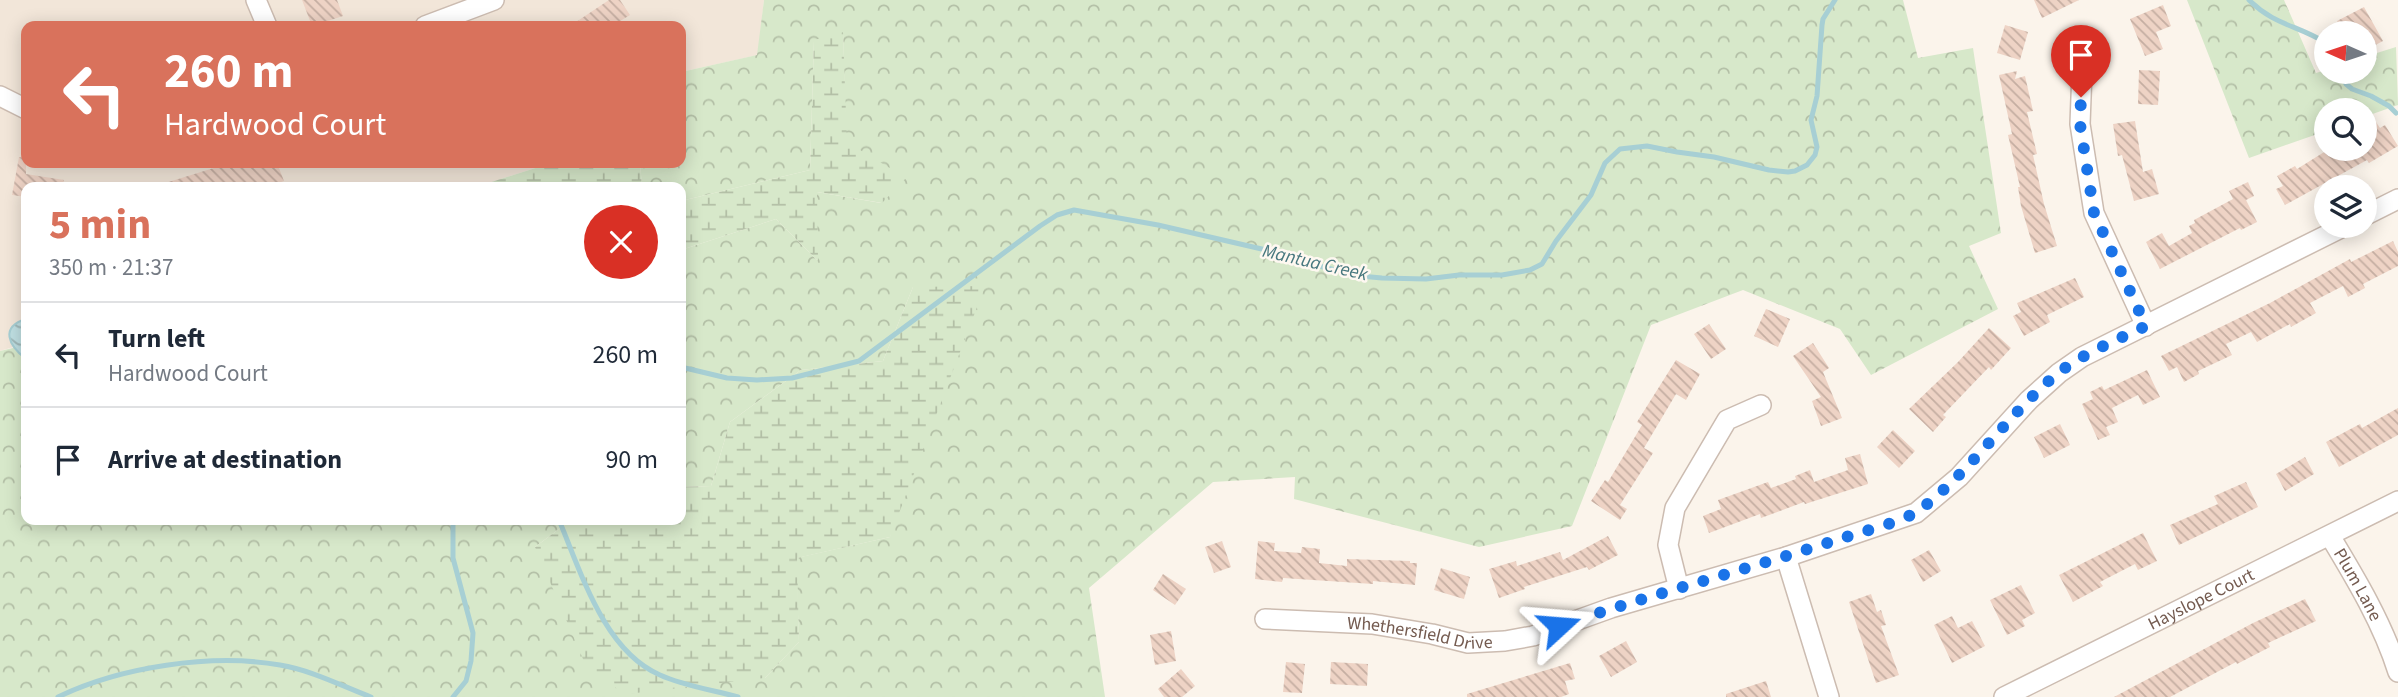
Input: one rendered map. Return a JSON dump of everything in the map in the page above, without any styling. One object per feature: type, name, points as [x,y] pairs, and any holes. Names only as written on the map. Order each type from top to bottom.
[{"type":"street","points":[[256,0],[265,21]]},
{"type":"street","points":[[438,21],[494,0]]},
{"type":"street","points":[[2082,71],[2080,124],[2094,213],[2146,326]]},
{"type":"street","points":[[0,96],[21,106]]},
{"type":"street","points":[[2377,210],[2398,199]]},
{"type":"street","name":"Whethersfield Drive","points":[[1265,619],[1372,624],[1468,643],[1505,641],[1533,636],[1611,608],[1786,556],[1916,513],[1959,477],[2029,400],[2082,357],[2321,238]]},
{"type":"street","points":[[1679,589],[1668,545],[1675,508],[1727,420],[1761,405]]},
{"type":"street","name":"Hayslope Court","points":[[2004,697],[2398,501]]},
{"type":"street","name":"Plum Lane","points":[[2330,536],[2357,579],[2393,654],[2398,672]]},
{"type":"street","points":[[1786,556],[1829,697]]},
{"type":"shaded area","points":[[0,0],[764,0],[758,55],[686,71],[686,21],[21,21],[21,168],[535,168],[492,182],[21,182],[21,330],[13,347],[0,351]]},
{"type":"green space","points":[[764,0],[1903,0],[1918,58],[1973,48],[2001,233],[1969,246],[1998,309],[1871,375],[1840,329],[1743,290],[1651,325],[1572,526],[1479,547],[1294,499],[1295,477],[1213,482],[1089,588],[1105,697],[0,697],[0,351],[21,346],[21,525],[564,525],[535,547],[765,678],[799,642],[796,558],[890,537],[913,287],[883,361],[801,370],[730,422],[711,486],[686,487],[686,248],[776,219],[817,260],[817,192],[881,203],[846,142],[843,33],[814,41],[810,170],[686,200],[686,182],[642,182],[640,168],[686,168],[686,71],[757,55]]},
{"type":"green space","points":[[2187,0],[2284,0],[2314,68],[2314,84],[2377,84],[2377,53],[2396,47],[2398,105],[2377,112],[2377,98],[2314,98],[2314,135],[2249,158]]},
{"type":"green space","points":[[843,32],[847,142],[906,178],[882,203],[817,192],[818,261],[776,219],[686,248],[686,200],[810,170],[814,40]]},
{"type":"green space","points":[[535,168],[640,168],[642,182],[492,182]]},
{"type":"green space","points":[[985,286],[890,537],[797,558],[799,642],[765,678],[627,694],[589,673],[535,547],[564,525],[686,525],[686,487],[711,486],[730,422],[801,370],[883,361],[913,287]]},
{"type":"water","points":[[21,321],[21,354],[10,337],[12,327]]},
{"type":"building","points":[[302,0],[337,0],[343,16],[328,21],[310,21]]},
{"type":"building","points":[[609,0],[620,0],[630,15],[620,21],[578,21]]},
{"type":"building","points":[[2034,0],[2079,0],[2042,18]]},
{"type":"building","points":[[2163,5],[2171,26],[2156,32],[2163,49],[2145,56],[2130,19]]},
{"type":"building","points":[[2364,7],[2372,21],[2337,21]]},
{"type":"building","points":[[2005,25],[2028,32],[2020,60],[1997,53]]},
{"type":"building","points":[[2377,30],[2383,41],[2377,44]]},
{"type":"building","points":[[2139,70],[2160,71],[2158,105],[2138,104]]},
{"type":"building","points":[[2017,71],[2015,79],[2025,76],[2033,111],[2027,112],[2037,154],[2033,155],[2057,246],[2035,253],[2021,206],[2020,187],[2008,135],[2012,134],[1999,75]]},
{"type":"building","points":[[2135,121],[2143,172],[2152,169],[2159,194],[2134,201],[2122,155],[2118,156],[2113,124]]},
{"type":"building","points":[[2377,124],[2380,128],[2385,125],[2398,146],[2377,158]]},
{"type":"building","points":[[19,157],[21,168],[26,168],[26,174],[64,180],[21,182],[21,196],[12,195]]},
{"type":"building","points":[[2314,158],[2314,161],[2365,161],[2340,175],[2314,175],[2314,189],[2285,205],[2276,189],[2283,186],[2277,176],[2295,166],[2297,169]]},
{"type":"building","points":[[214,168],[279,168],[284,181],[281,182],[168,182]]},
{"type":"building","points":[[2248,182],[2254,196],[2246,200],[2257,222],[2160,269],[2146,242],[2162,233],[2169,246],[2192,233],[2189,226],[2195,223],[2194,220],[2233,199],[2229,191]]},
{"type":"building","points":[[2393,241],[2398,252],[2398,266],[2363,284],[2365,288],[2348,297],[2343,286],[2310,303],[2316,313],[2291,327],[2290,324],[2257,342],[2251,332],[2226,344],[2232,355],[2198,371],[2199,374],[2184,382],[2177,367],[2169,371],[2161,356],[2270,303],[2350,259],[2351,262]]},
{"type":"building","points":[[2075,278],[2084,297],[2047,315],[2050,322],[2024,336],[2013,316],[2021,312],[2017,303]]},
{"type":"building","points":[[1766,309],[1790,319],[1778,347],[1754,336]]},
{"type":"building","points":[[1709,324],[1726,349],[1711,359],[1694,334]]},
{"type":"building","points":[[1989,328],[2011,348],[1943,415],[1946,417],[1933,432],[1909,409]]},
{"type":"building","points":[[1813,343],[1829,368],[1823,372],[1842,418],[1821,426],[1812,401],[1821,397],[1793,356]]},
{"type":"building","points":[[1676,360],[1700,374],[1686,400],[1676,394],[1644,448],[1653,453],[1620,505],[1627,509],[1620,520],[1591,501],[1605,480],[1608,482],[1642,425],[1637,422]]},
{"type":"building","points":[[2147,370],[2160,397],[2143,405],[2138,395],[2112,408],[2118,422],[2106,427],[2110,435],[2098,440],[2082,404],[2093,399],[2090,392],[2102,386],[2104,390]]},
{"type":"building","points":[[2398,408],[2398,435],[2339,467],[2326,442],[2360,424],[2362,428]]},
{"type":"building","points":[[2060,424],[2070,445],[2044,458],[2034,437]]},
{"type":"building","points":[[1893,430],[1915,451],[1899,468],[1877,447]]},
{"type":"building","points":[[1860,454],[1868,484],[1805,504],[1804,502],[1761,518],[1760,514],[1709,533],[1703,516],[1721,509],[1718,500],[1768,482],[1771,488],[1796,479],[1795,476],[1810,470],[1814,482],[1848,470],[1845,458]]},
{"type":"building","points":[[2305,457],[2314,474],[2285,491],[2276,474]]},
{"type":"building","points":[[2246,482],[2258,507],[2179,545],[2170,525],[2218,504],[2214,496]]},
{"type":"building","points":[[2143,533],[2157,561],[2138,570],[2135,564],[2100,582],[2103,586],[2073,602],[2059,575]]},
{"type":"building","points":[[1608,536],[1618,555],[1589,570],[1587,567],[1499,598],[1489,569],[1516,561],[1517,566],[1560,552],[1563,560]]},
{"type":"building","points":[[1222,541],[1231,567],[1214,573],[1205,547]]},
{"type":"building","points":[[1258,541],[1275,543],[1274,551],[1301,553],[1302,547],[1320,549],[1319,563],[1347,566],[1347,559],[1410,561],[1417,563],[1415,585],[1373,581],[1373,584],[1283,578],[1282,582],[1255,579]]},
{"type":"building","points":[[1929,550],[1941,571],[1923,582],[1911,560]]},
{"type":"building","points":[[1441,568],[1470,577],[1464,599],[1434,590]]},
{"type":"building","points":[[1163,574],[1186,589],[1175,605],[1153,590]]},
{"type":"building","points":[[2021,585],[2035,613],[2022,620],[2025,626],[2007,635],[1990,600]]},
{"type":"building","points":[[1871,594],[1877,612],[1881,610],[1886,625],[1881,626],[1899,675],[1876,683],[1849,602]]},
{"type":"building","points":[[2305,599],[2316,621],[2268,643],[2270,647],[2237,664],[2236,662],[2170,697],[2114,697],[2253,623]]},
{"type":"building","points":[[1952,616],[1958,628],[1972,621],[1985,646],[1952,663],[1934,625]]},
{"type":"building","points":[[1171,631],[1176,661],[1155,665],[1150,635]]},
{"type":"building","points":[[1626,641],[1637,662],[1611,677],[1599,656]]},
{"type":"building","points":[[1286,662],[1305,664],[1302,693],[1283,692]]},
{"type":"building","points":[[1331,662],[1368,664],[1367,686],[1330,684]]},
{"type":"building","points":[[1570,663],[1575,679],[1565,681],[1569,694],[1561,697],[1467,697],[1467,694]]},
{"type":"building","points":[[1181,669],[1195,686],[1182,697],[1164,697],[1158,689]]},
{"type":"building","points":[[1766,681],[1771,697],[1726,697],[1726,694]]},
{"type":"waterway","name":"Mantua Creek","points":[[686,368],[727,378],[757,380],[792,378],[859,361],[1040,226],[1057,215],[1074,210],[1158,225],[1292,256],[1360,276],[1426,279],[1459,275],[1502,275],[1530,270],[1542,264],[1591,195],[1605,163],[1620,149],[1647,146],[1788,172],[1807,165],[1815,155],[1817,147],[1811,120],[1817,96],[1823,19],[1835,0]]},
{"type":"waterway","points":[[2249,0],[2268,15],[2314,36]]},
{"type":"waterway","points":[[2346,84],[2389,106],[2396,113]]},
{"type":"waterway","name":"Mantua Creek","points":[[453,525],[453,558],[473,633],[466,681],[453,697]]},
{"type":"waterway","points":[[561,525],[597,608],[609,629],[640,664],[669,679],[738,697]]},
{"type":"waterway","name":"Mantua Creek","points":[[58,697],[109,678],[137,671],[166,665],[225,661],[292,667],[371,697]]},
{"type":"route","points":[[1559,626],[1916,513],[1959,477],[2029,400],[2059,373],[2082,357],[2146,326],[2094,213],[2080,124],[2081,97]]}]
